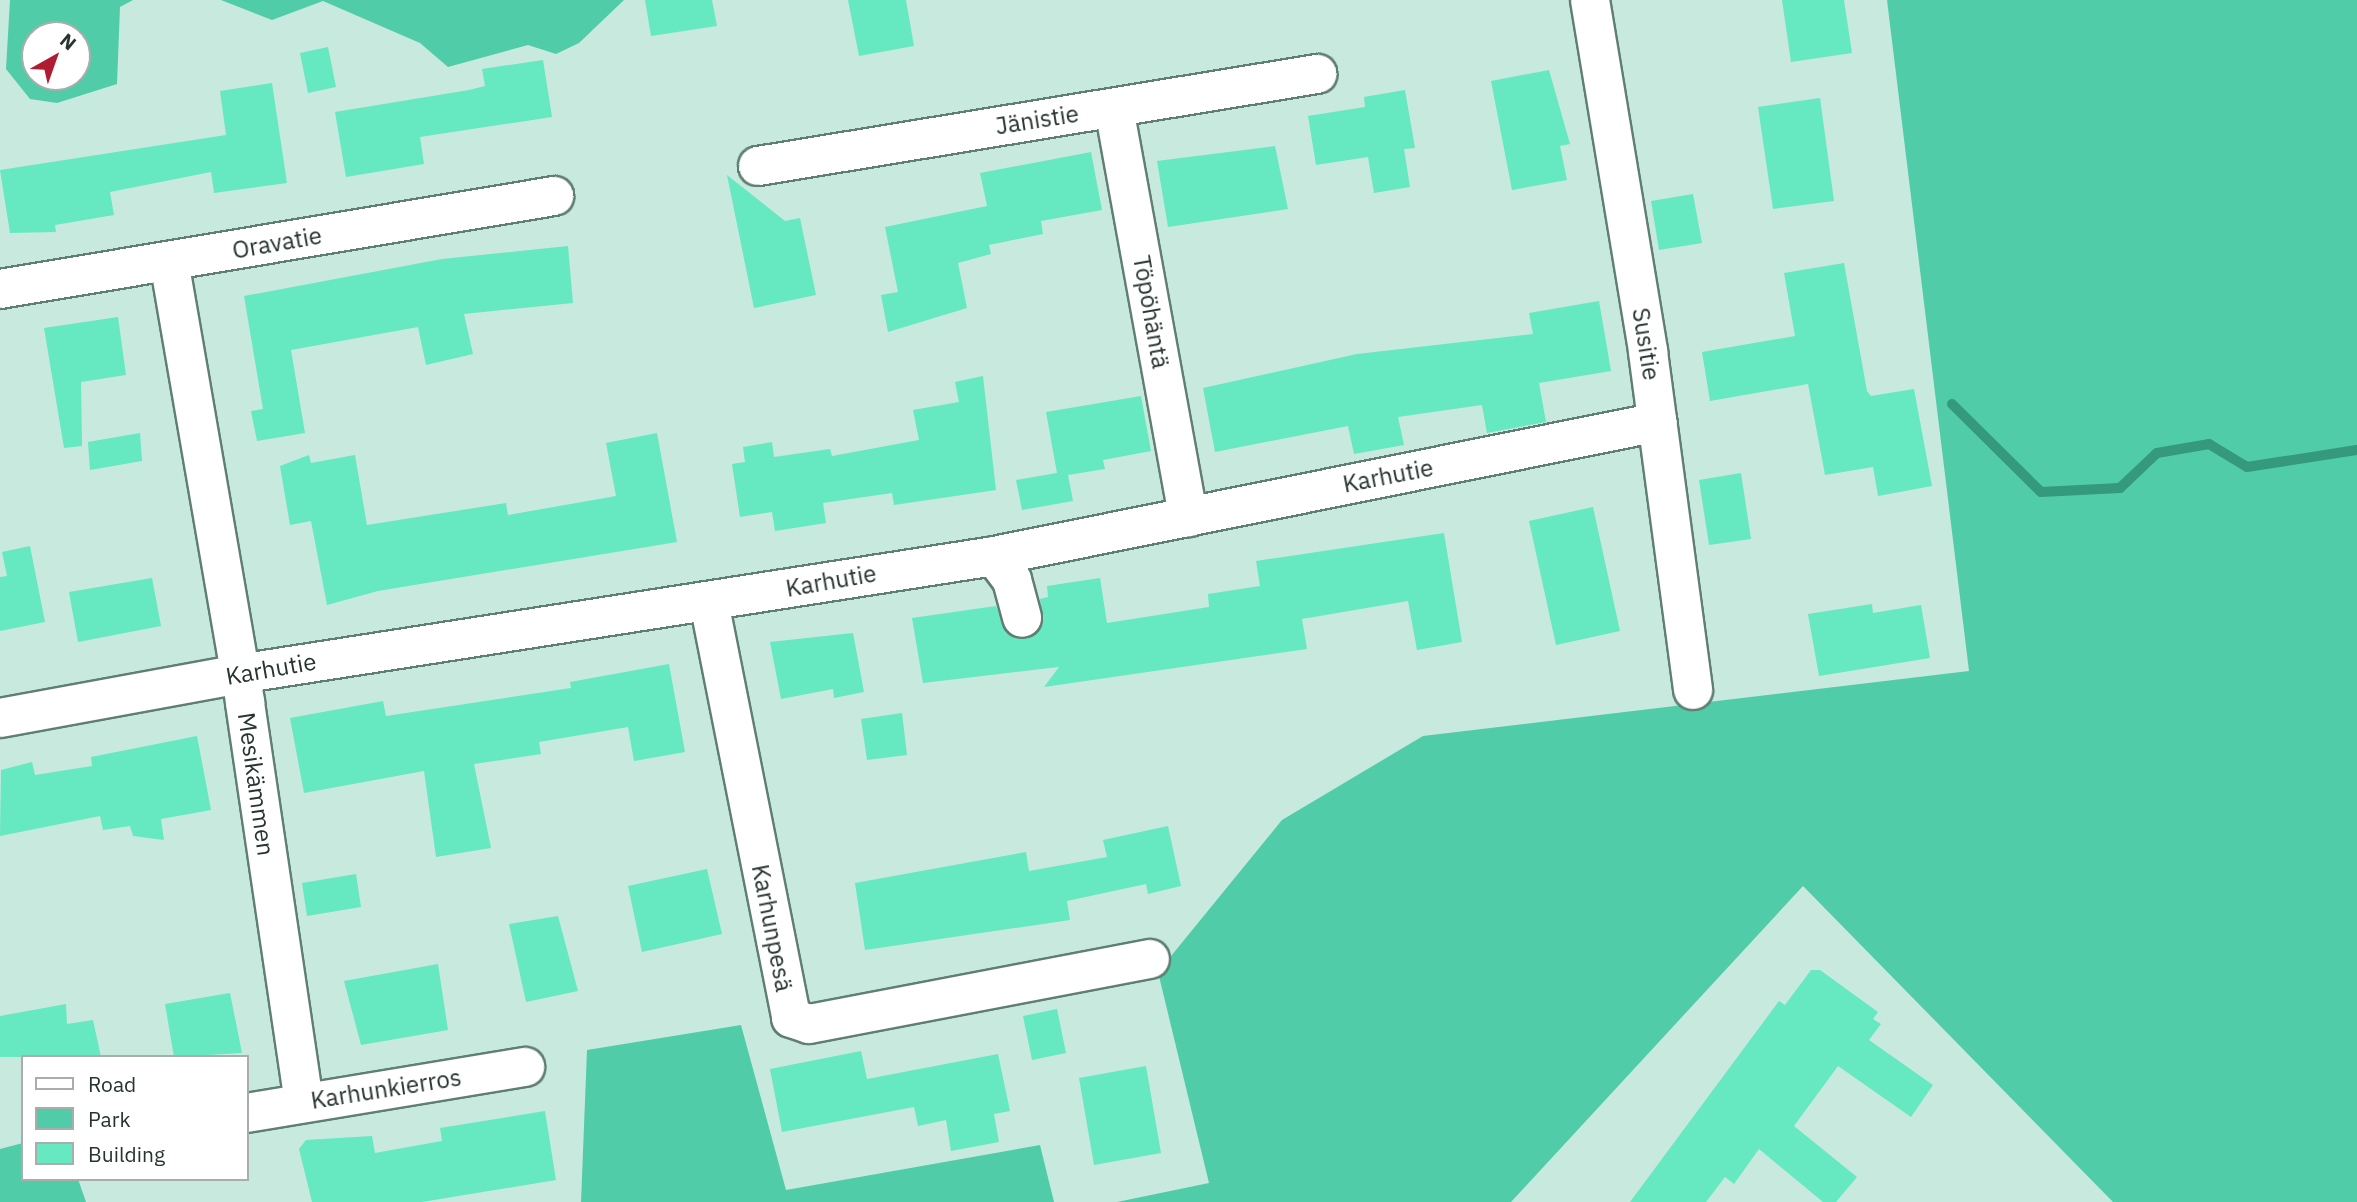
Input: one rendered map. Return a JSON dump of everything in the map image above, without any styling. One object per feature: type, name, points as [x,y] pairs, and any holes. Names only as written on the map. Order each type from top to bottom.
[{"type":"street","name":"Susitie","points":[[1590,0],[1658,422],[1693,690]]},
{"type":"street","name":"Jänistie","points":[[758,166],[1317,74]]},
{"type":"street","name":"Töpöhäntä","points":[[1114,108],[1188,517]]},
{"type":"street","name":"Oravatie","points":[[0,289],[554,196]]},
{"type":"street","name":"Mesikämmen","points":[[169,261],[239,674],[304,1101]]},
{"type":"street","name":"Karhutie","points":[[0,718],[239,674],[994,556],[1658,422]]},
{"type":"street","points":[[994,556],[1012,580],[1022,618]]},
{"type":"street","name":"Karhunpesä","points":[[709,602],[791,1018],[809,1024],[1150,959]]},
{"type":"street","name":"Karhunkierros","points":[[248,1113],[304,1101],[525,1067]]},
{"type":"green space","points":[[10,0],[133,0],[120,7],[117,84],[57,103],[30,99],[24,91],[91,91],[91,21],[21,21],[21,88],[6,69]]},
{"type":"green space","points":[[221,0],[624,0],[579,43],[556,54],[528,45],[448,67],[420,43],[323,1],[272,20]]},
{"type":"green space","points":[[1887,0],[2357,0],[2357,1202],[2113,1202],[1803,886],[1511,1202],[1117,1202],[1209,1183],[1158,972],[1282,820],[1423,736],[1969,671]]},
{"type":"green space","points":[[741,1025],[786,1190],[1040,1145],[1054,1202],[581,1202],[587,1050]]},
{"type":"green space","points":[[21,1144],[21,1181],[79,1181],[86,1202],[0,1202],[0,1149]]},
{"type":"building","points":[[645,0],[712,0],[717,26],[651,36]]},
{"type":"building","points":[[848,0],[906,0],[914,46],[859,56]]},
{"type":"building","points":[[1782,0],[1844,0],[1852,53],[1791,62]]},
{"type":"building","points":[[328,47],[336,87],[308,93],[300,53]]},
{"type":"building","points":[[543,60],[552,117],[420,137],[424,164],[346,177],[335,112],[485,86],[482,69]]},
{"type":"building","points":[[1549,70],[1570,144],[1560,146],[1567,180],[1512,190],[1491,81]]},
{"type":"building","points":[[272,83],[287,183],[214,193],[211,172],[110,192],[114,215],[55,225],[56,232],[10,233],[0,170],[226,135],[220,91]]},
{"type":"building","points":[[1405,90],[1415,148],[1404,149],[1410,187],[1374,193],[1368,157],[1316,165],[1308,116],[1365,107],[1364,97]]},
{"type":"building","points":[[1820,98],[1834,201],[1773,209],[1758,107]]},
{"type":"building","points":[[1275,146],[1288,209],[1168,227],[1157,161]]},
{"type":"building","points":[[1091,152],[1102,210],[1041,221],[1043,234],[989,245],[991,254],[958,263],[967,308],[888,332],[881,295],[898,292],[885,227],[987,206],[980,173]]},
{"type":"building","points":[[727,175],[785,221],[800,218],[816,295],[754,308]]},
{"type":"building","points":[[1693,194],[1702,243],[1659,250],[1651,201]]},
{"type":"building","points":[[568,246],[573,303],[464,314],[473,354],[426,365],[418,327],[291,350],[305,433],[257,441],[251,411],[263,409],[244,296],[442,259]]},
{"type":"building","points":[[1844,263],[1867,391],[1871,396],[1914,389],[1932,486],[1878,496],[1873,467],[1825,475],[1808,384],[1710,401],[1702,352],[1795,336],[1784,273]]},
{"type":"building","points":[[1599,301],[1611,371],[1539,383],[1546,422],[1487,433],[1482,405],[1398,417],[1404,445],[1354,454],[1348,426],[1215,452],[1203,388],[1357,354],[1533,334],[1529,313]]},
{"type":"building","points":[[118,317],[126,375],[81,382],[82,446],[64,448],[44,328]]},
{"type":"building","points":[[983,376],[996,490],[894,505],[892,493],[823,503],[826,523],[775,531],[772,512],[740,517],[732,464],[745,462],[743,447],[772,442],[774,457],[830,449],[832,456],[919,440],[913,410],[959,402],[955,382]]},
{"type":"building","points":[[1141,396],[1151,451],[1103,460],[1105,469],[1068,475],[1073,501],[1022,510],[1016,480],[1057,473],[1046,412]]},
{"type":"building","points":[[140,433],[142,461],[90,470],[88,442]]},
{"type":"building","points":[[657,433],[677,542],[378,591],[327,605],[311,521],[290,525],[280,466],[309,455],[311,463],[355,455],[367,525],[506,503],[508,515],[616,496],[606,443]]},
{"type":"building","points":[[1741,473],[1751,539],[1709,545],[1699,480]]},
{"type":"building","points":[[1593,507],[1620,631],[1556,645],[1529,521]]},
{"type":"building","points":[[1444,533],[1462,642],[1417,650],[1408,601],[1302,619],[1307,649],[1044,687],[1059,667],[923,683],[912,618],[996,606],[1006,633],[1027,639],[1043,624],[1040,599],[1048,597],[1047,586],[1100,578],[1107,623],[1209,607],[1208,594],[1260,586],[1256,561]]},
{"type":"building","points":[[30,546],[45,622],[0,631],[0,577],[7,576],[2,552]]},
{"type":"building","points":[[152,578],[161,626],[78,642],[69,592]]},
{"type":"building","points":[[1872,604],[1873,613],[1921,605],[1930,658],[1819,676],[1808,614]]},
{"type":"building","points":[[853,633],[864,692],[834,698],[833,689],[781,699],[770,642]]},
{"type":"building","points":[[669,664],[685,752],[634,761],[628,727],[539,742],[541,754],[474,764],[491,848],[436,857],[424,771],[304,793],[290,718],[383,701],[386,716],[571,688],[570,682]]},
{"type":"building","points":[[902,713],[907,755],[867,760],[861,719]]},
{"type":"building","points":[[197,736],[211,810],[161,819],[164,840],[133,836],[130,826],[103,830],[100,816],[0,836],[1,770],[32,762],[35,775],[92,766],[91,757]]},
{"type":"building","points":[[1168,826],[1181,886],[1148,894],[1146,884],[1067,901],[1070,920],[865,950],[855,883],[1026,852],[1029,871],[1107,857],[1103,840]]},
{"type":"building","points":[[707,869],[722,934],[642,952],[628,886]]},
{"type":"building","points":[[356,874],[361,907],[307,916],[302,883]]},
{"type":"building","points":[[558,916],[578,991],[526,1002],[509,924]]},
{"type":"building","points":[[438,964],[448,1030],[361,1045],[344,981]]},
{"type":"building","points":[[1811,970],[1820,970],[1878,1012],[1873,1019],[1881,1024],[1869,1040],[1933,1085],[1911,1117],[1838,1066],[1794,1126],[1857,1177],[1836,1202],[1823,1202],[1759,1149],[1734,1184],[1725,1177],[1706,1202],[1630,1202],[1779,1001],[1785,1005]]},
{"type":"building","points":[[230,993],[242,1053],[174,1055],[165,1004]]},
{"type":"building","points":[[66,1004],[67,1024],[93,1020],[101,1055],[0,1057],[0,1016]]},
{"type":"building","points":[[1057,1009],[1066,1053],[1032,1060],[1023,1016]]},
{"type":"building","points":[[861,1051],[867,1079],[998,1054],[1010,1111],[994,1114],[999,1142],[951,1151],[946,1120],[918,1126],[914,1107],[782,1132],[770,1069]]},
{"type":"building","points":[[1146,1066],[1161,1153],[1094,1165],[1079,1078]]},
{"type":"building","points":[[545,1111],[556,1180],[422,1202],[312,1202],[299,1149],[306,1140],[372,1136],[375,1153],[442,1141],[440,1128]]},
{"type":"waterway","points":[[1952,404],[2041,492],[2120,488],[2157,453],[2209,444],[2247,467],[2357,450]]}]
